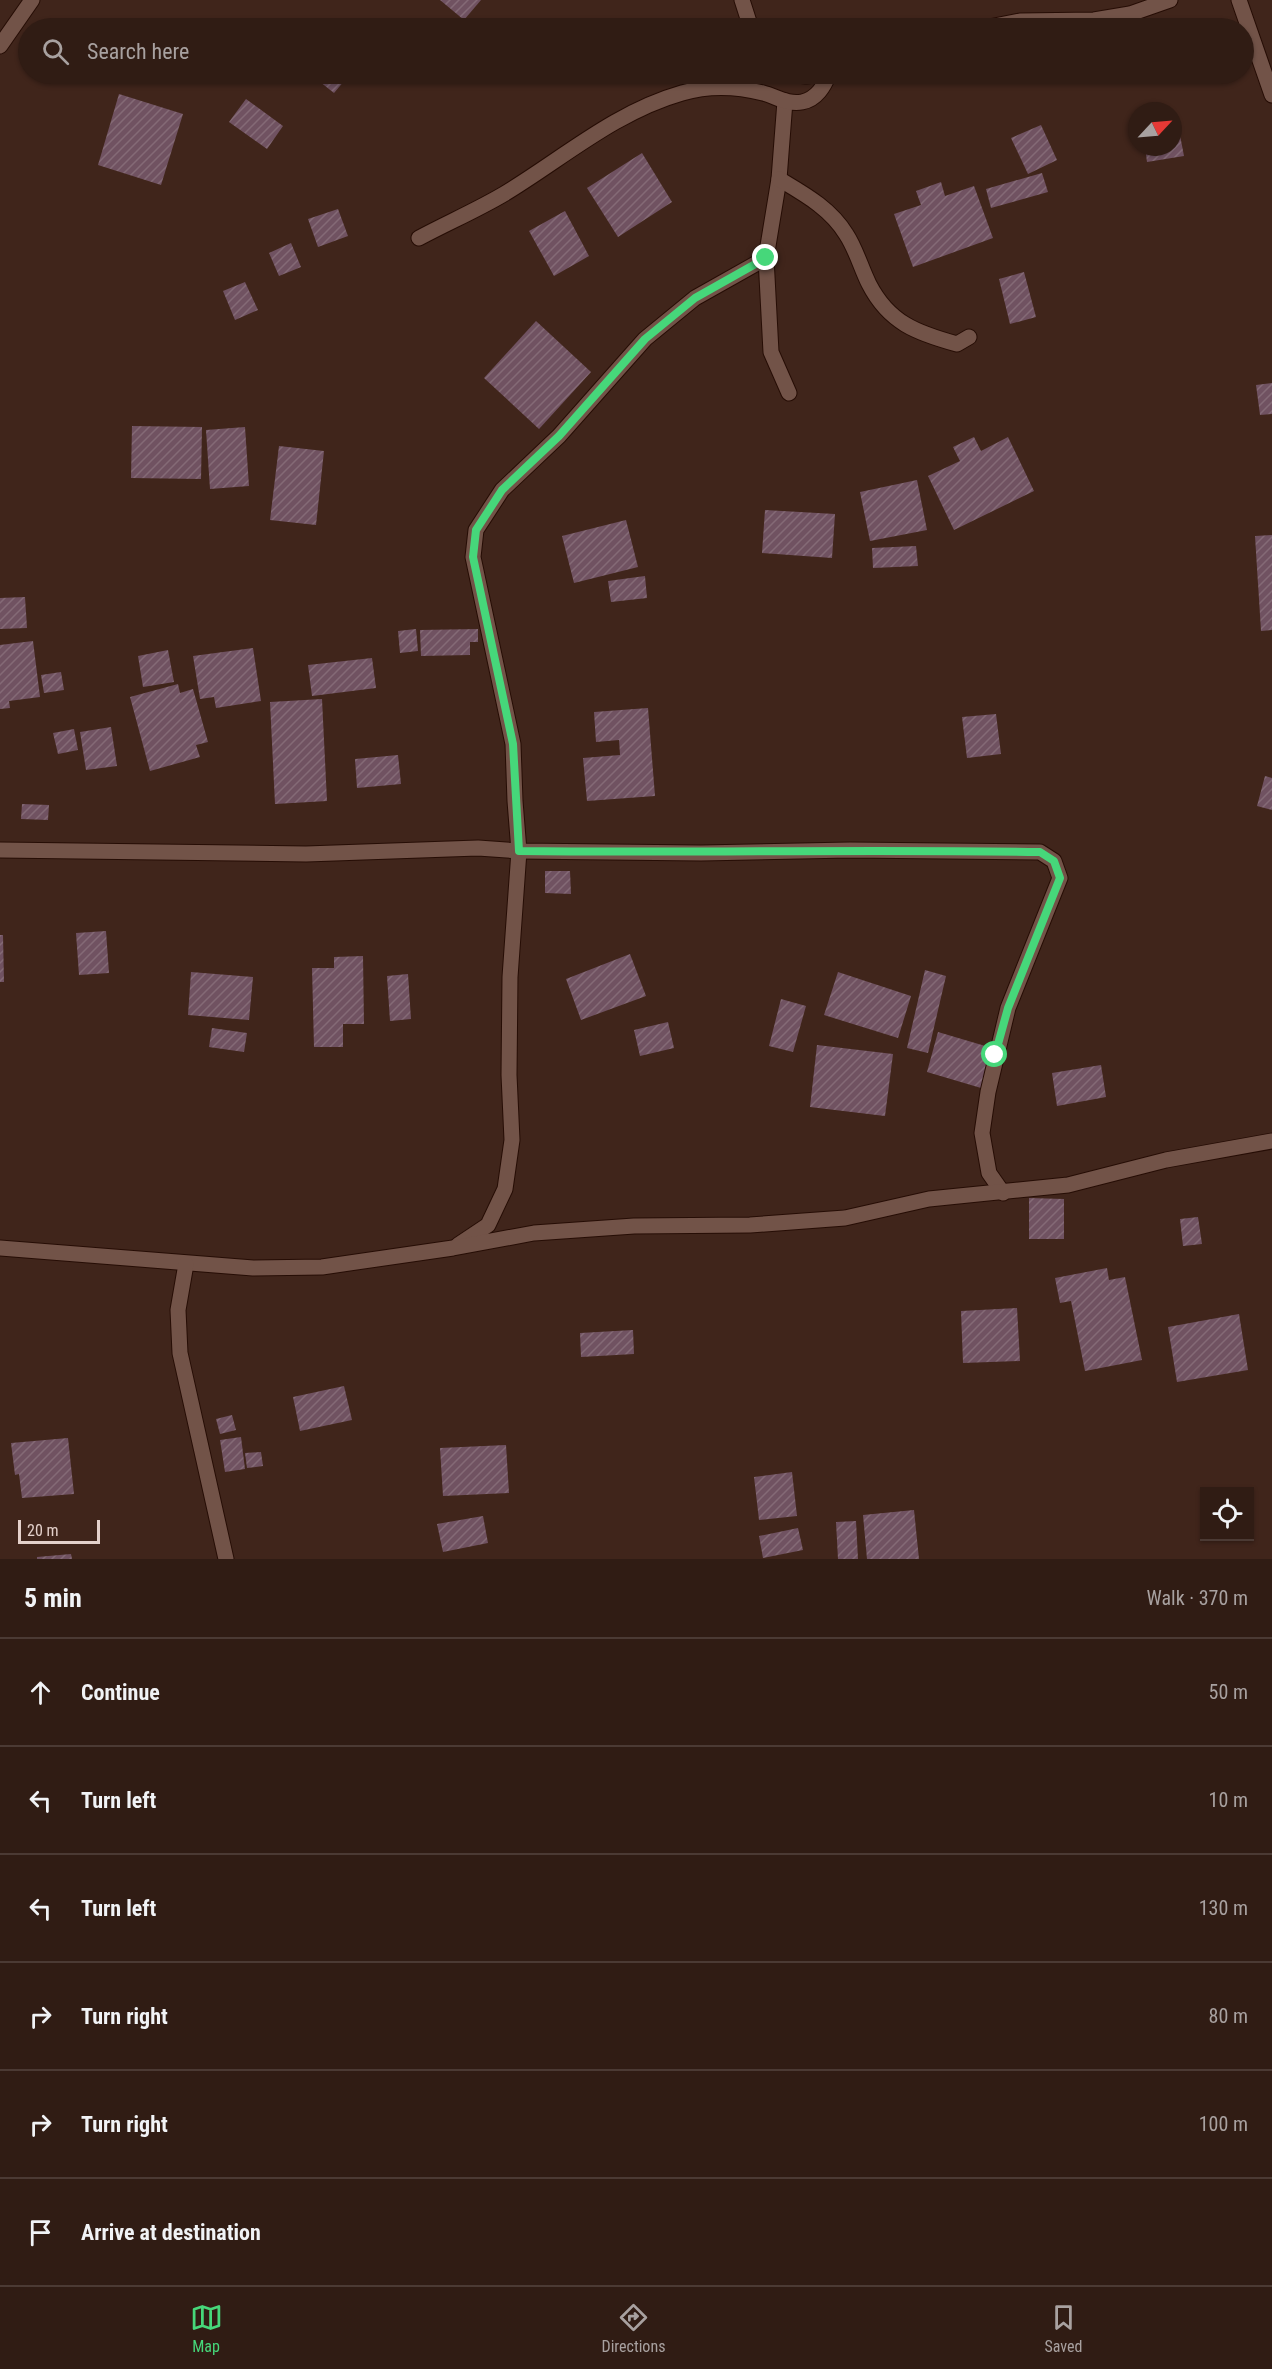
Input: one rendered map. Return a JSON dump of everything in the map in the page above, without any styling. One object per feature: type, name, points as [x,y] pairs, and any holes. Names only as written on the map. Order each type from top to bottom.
[{"type":"street","points":[[19,18],[32,0]]},
{"type":"street","points":[[742,0],[748,18]]},
{"type":"street","points":[[1106,18],[1130,14],[1170,0]]},
{"type":"street","points":[[1239,0],[1245,18]]},
{"type":"street","points":[[0,46],[18,20]]},
{"type":"street","points":[[1254,43],[1272,95]]},
{"type":"street","points":[[419,238],[502,195],[629,112],[683,92],[725,86],[764,93],[785,101],[802,102],[815,97],[824,84]]},
{"type":"street","points":[[785,101],[779,179],[766,258],[771,352],[789,393]]},
{"type":"street","points":[[779,179],[808,196],[828,212],[846,234],[870,286],[890,314],[919,333],[928,336],[957,344],[969,337]]},
{"type":"street","points":[[453,1248],[488,1224],[505,1189],[512,1140],[509,1075],[510,977],[519,851],[513,744],[473,557],[476,530],[502,490],[559,436],[645,339],[695,298],[766,258]]},
{"type":"street","points":[[0,850],[272,854],[477,848],[519,851],[700,853],[850,850],[1040,852],[1054,861],[1060,878],[1008,1008],[995,1055],[982,1133],[989,1173],[1003,1193]]},
{"type":"street","points":[[0,1248],[253,1268],[322,1267],[453,1248],[534,1233],[634,1226],[750,1225],[845,1218],[929,1198],[1003,1193],[1068,1185],[1166,1160],[1272,1141]]},
{"type":"street","points":[[186,1264],[177,1310],[180,1353],[226,1559]]},
{"type":"building","points":[[440,0],[481,0],[466,18],[462,18]]},
{"type":"building","points":[[323,84],[342,84],[334,93]]},
{"type":"building","points":[[119,94],[183,114],[161,185],[98,165]]},
{"type":"building","points":[[246,99],[283,126],[267,149],[229,122]]},
{"type":"building","points":[[1041,125],[1057,160],[1028,174],[1011,138]]},
{"type":"building","points":[[1182,146],[1184,156],[1147,162],[1146,156],[1182,156]]},
{"type":"building","points":[[642,153],[672,202],[618,237],[587,188]]},
{"type":"building","points":[[1042,173],[1048,192],[991,208],[986,189]]},
{"type":"building","points":[[941,182],[945,196],[974,186],[993,238],[913,267],[894,214],[921,205],[916,191]]},
{"type":"building","points":[[338,209],[348,236],[318,247],[308,219]]},
{"type":"building","points":[[565,211],[589,256],[554,276],[529,231]]},
{"type":"building","points":[[291,243],[301,267],[279,276],[269,253]]},
{"type":"building","points":[[1024,272],[1036,317],[1010,324],[999,279]]},
{"type":"building","points":[[245,282],[258,310],[235,320],[223,291]]},
{"type":"building","points":[[536,321],[591,372],[539,429],[484,378]]},
{"type":"building","points":[[1272,383],[1272,414],[1260,415],[1256,385]]},
{"type":"building","points":[[132,426],[202,427],[201,479],[131,478]]},
{"type":"building","points":[[245,427],[249,486],[210,489],[206,430]]},
{"type":"building","points":[[974,437],[981,451],[1008,437],[1034,491],[954,530],[928,476],[960,461],[953,447]]},
{"type":"building","points":[[279,446],[324,451],[316,525],[270,520]]},
{"type":"building","points":[[917,480],[927,530],[870,541],[860,492]]},
{"type":"building","points":[[765,510],[835,514],[832,558],[762,553]]},
{"type":"building","points":[[626,520],[638,567],[574,583],[562,536]]},
{"type":"building","points":[[1272,535],[1272,630],[1261,631],[1255,536]]},
{"type":"building","points":[[916,546],[918,566],[873,568],[872,548]]},
{"type":"building","points":[[645,576],[647,598],[611,602],[608,581]]},
{"type":"building","points":[[25,597],[27,628],[0,629],[0,598]]},
{"type":"building","points":[[416,629],[418,651],[400,653],[398,631]]},
{"type":"building","points":[[478,629],[478,642],[470,642],[470,655],[421,656],[420,630]]},
{"type":"building","points":[[33,641],[40,697],[9,701],[10,708],[0,709],[0,645]]},
{"type":"building","points":[[253,648],[261,701],[216,708],[214,697],[200,699],[193,656]]},
{"type":"building","points":[[168,650],[174,682],[143,687],[138,656]]},
{"type":"building","points":[[372,658],[376,688],[312,696],[308,665]]},
{"type":"building","points":[[61,672],[64,690],[44,693],[41,675]]},
{"type":"building","points":[[178,684],[180,693],[193,689],[208,742],[196,745],[200,757],[150,771],[130,697]]},
{"type":"building","points":[[322,699],[327,801],[275,804],[270,702]]},
{"type":"building","points":[[648,708],[655,796],[587,801],[583,758],[620,755],[619,740],[596,742],[594,712]]},
{"type":"building","points":[[996,714],[1001,754],[967,758],[962,717]]},
{"type":"building","points":[[111,727],[117,766],[86,770],[80,732]]},
{"type":"building","points":[[74,729],[78,750],[58,754],[53,733]]},
{"type":"building","points":[[398,755],[401,784],[357,788],[355,759]]},
{"type":"building","points":[[1265,776],[1272,778],[1272,810],[1257,806]]},
{"type":"building","points":[[22,804],[49,805],[48,820],[21,819]]},
{"type":"building","points":[[545,871],[570,871],[571,894],[545,893]]},
{"type":"building","points":[[106,931],[109,973],[79,975],[76,933]]},
{"type":"building","points":[[0,935],[3,935],[4,982],[0,982]]},
{"type":"building","points":[[630,954],[646,996],[581,1020],[566,979]]},
{"type":"building","points":[[363,956],[364,1024],[343,1024],[343,1047],[314,1047],[312,968],[334,968],[334,957]]},
{"type":"building","points":[[925,970],[946,976],[928,1053],[907,1048]]},
{"type":"building","points":[[191,972],[253,977],[249,1020],[188,1015]]},
{"type":"building","points":[[838,972],[911,996],[898,1038],[824,1015]]},
{"type":"building","points":[[408,974],[411,1019],[390,1021],[387,976]]},
{"type":"building","points":[[781,999],[806,1006],[793,1052],[769,1046]]},
{"type":"building","points":[[668,1022],[674,1048],[640,1056],[634,1030]]},
{"type":"building","points":[[212,1028],[247,1033],[244,1052],[209,1047]]},
{"type":"building","points":[[938,1032],[992,1048],[981,1088],[927,1072]]},
{"type":"building","points":[[817,1045],[893,1054],[885,1116],[810,1107]]},
{"type":"building","points":[[1101,1065],[1106,1097],[1057,1106],[1052,1073]]},
{"type":"building","points":[[1029,1198],[1064,1199],[1064,1239],[1029,1239]]},
{"type":"building","points":[[1198,1217],[1202,1244],[1183,1246],[1180,1219]]},
{"type":"building","points":[[1107,1268],[1109,1280],[1125,1277],[1142,1360],[1085,1371],[1071,1301],[1060,1303],[1055,1278]]},
{"type":"building","points":[[1017,1308],[1020,1361],[963,1363],[961,1311]]},
{"type":"building","points":[[1239,1314],[1248,1370],[1177,1382],[1168,1327]]},
{"type":"building","points":[[633,1330],[634,1354],[581,1357],[580,1333]]},
{"type":"building","points":[[344,1386],[352,1420],[300,1431],[293,1397]]},
{"type":"building","points":[[232,1415],[236,1430],[220,1434],[216,1419]]},
{"type":"building","points":[[241,1437],[245,1469],[225,1472],[220,1440]]},
{"type":"building","points":[[68,1438],[74,1494],[22,1498],[19,1474],[15,1475],[11,1443]]},
{"type":"building","points":[[506,1445],[509,1493],[443,1496],[440,1448]]},
{"type":"building","points":[[261,1452],[263,1466],[247,1468],[245,1453]]},
{"type":"building","points":[[792,1472],[797,1516],[759,1520],[754,1477]]},
{"type":"building","points":[[914,1510],[919,1559],[867,1559],[863,1515]]},
{"type":"building","points":[[483,1516],[488,1543],[443,1552],[437,1524]]},
{"type":"building","points":[[856,1521],[858,1559],[838,1559],[836,1522]]},
{"type":"building","points":[[798,1528],[803,1550],[763,1558],[759,1536]]},
{"type":"building","points":[[71,1554],[72,1559],[37,1559],[37,1557]]},
{"type":"route","points":[[766,258],[695,298],[645,339],[559,436],[502,490],[476,530],[473,557],[513,744],[519,851],[1040,852],[1054,861],[1060,878],[1008,1008],[995,1055]]}]
